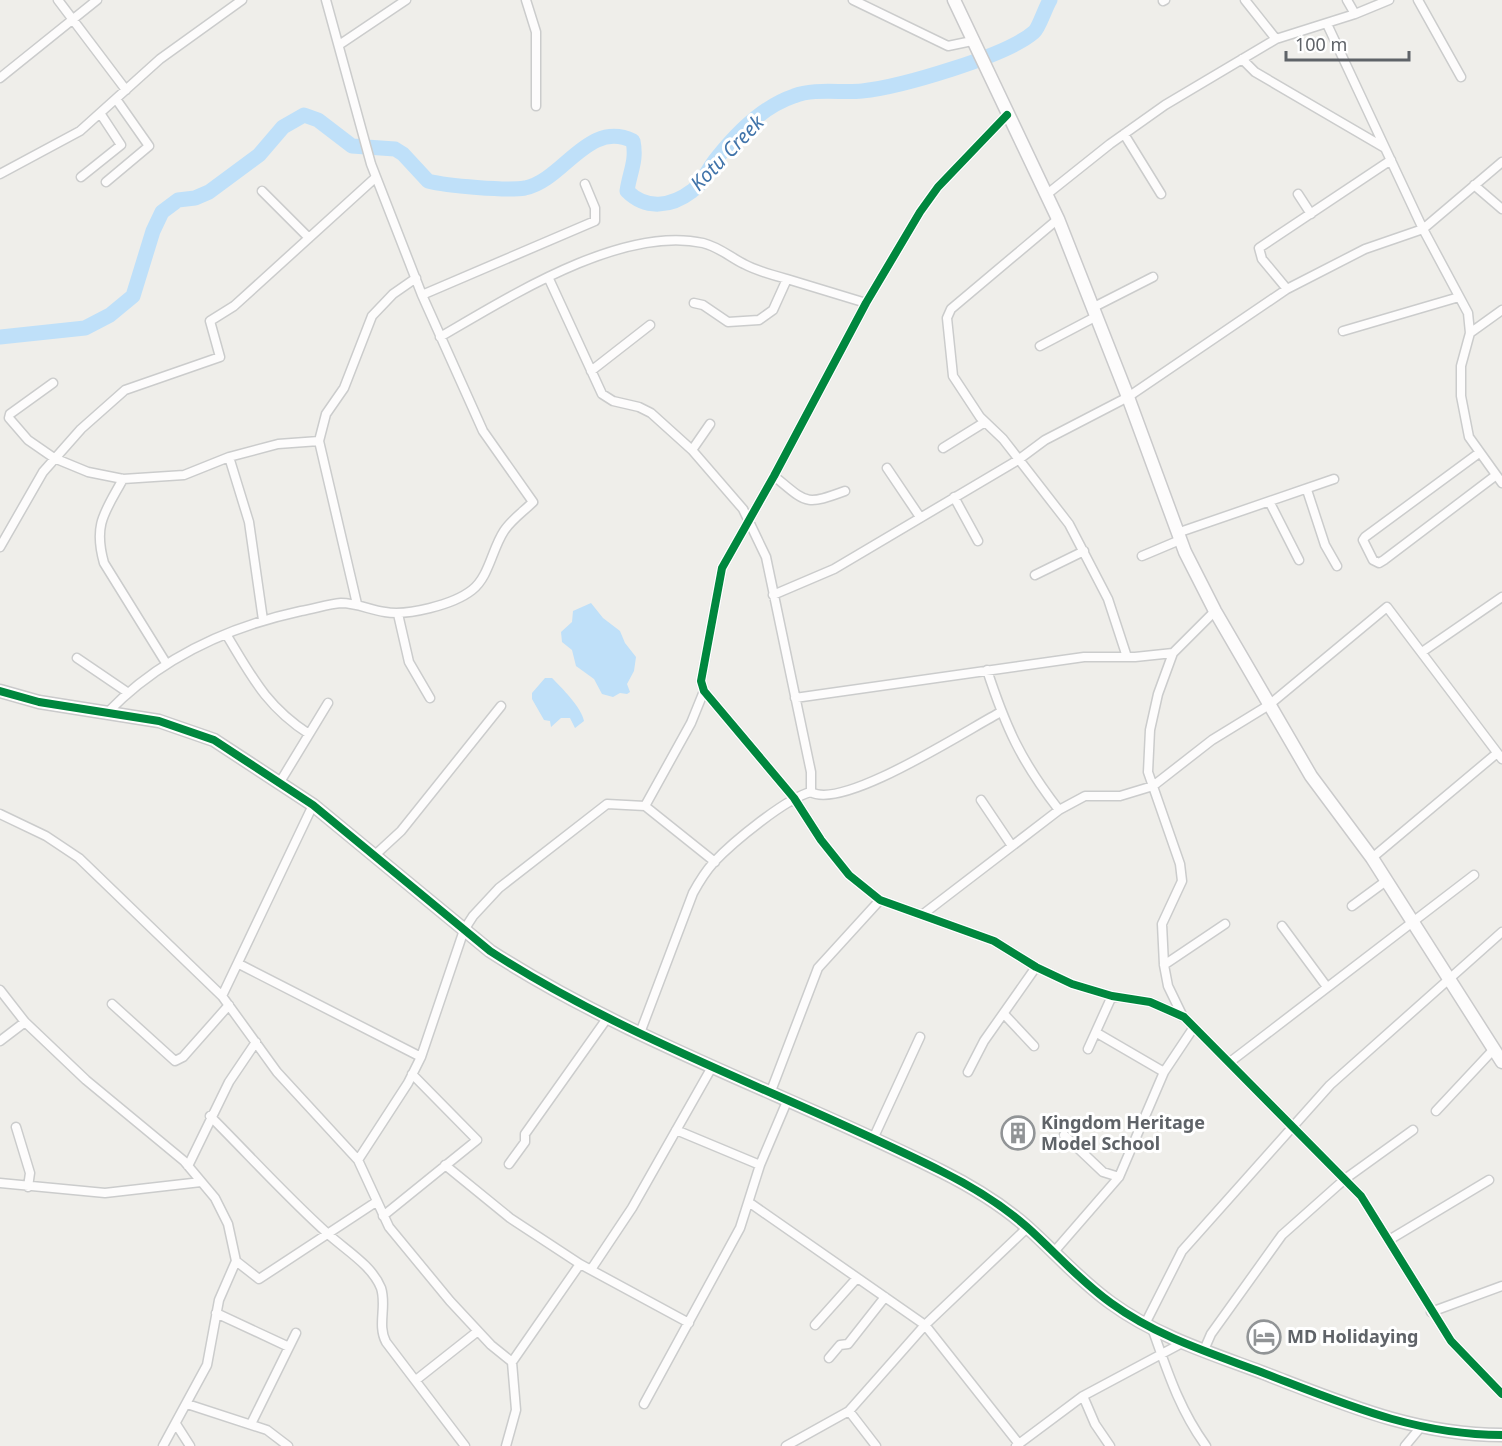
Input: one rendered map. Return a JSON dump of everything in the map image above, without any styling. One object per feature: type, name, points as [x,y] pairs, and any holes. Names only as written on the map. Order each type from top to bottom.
[{"type":"street","points":[[58,0],[126,90]]},
{"type":"street","points":[[0,78],[97,0]]},
{"type":"street","points":[[0,174],[80,131],[160,59],[242,0]]},
{"type":"street","points":[[106,714],[127,692],[166,663],[226,634],[263,620],[338,603],[357,604],[398,614],[453,600],[472,590],[480,581],[504,530],[533,502],[483,431],[422,295],[375,178],[326,0]]},
{"type":"street","points":[[339,45],[406,0]]},
{"type":"street","points":[[526,0],[536,32],[536,106]]},
{"type":"street","points":[[853,0],[948,46],[974,47]]},
{"type":"street","points":[[954,0],[974,47],[1058,219],[1096,312],[1179,537],[1215,612],[1311,776],[1386,880],[1499,1056],[1436,1111]]},
{"type":"street","points":[[1245,0],[1276,39]]},
{"type":"street","points":[[1347,0],[1355,14]]},
{"type":"street","points":[[1046,195],[1165,105],[1276,39],[1327,24],[1389,0]]},
{"type":"street","points":[[1418,0],[1461,77]]},
{"type":"street","points":[[1327,24],[1423,229],[1468,314],[1470,333],[1461,366],[1461,396],[1469,437],[1502,483]]},
{"type":"street","points":[[1242,59],[1255,72],[1385,148]]},
{"type":"street","points":[[106,182],[149,146],[116,99]]},
{"type":"street","points":[[81,177],[121,145],[100,113]]},
{"type":"street","points":[[1007,115],[938,187],[866,303],[722,568],[701,681],[704,691],[794,798],[821,840],[849,874],[880,900],[994,941],[1036,967],[1072,984],[1113,996],[1150,1002],[1184,1017]]},
{"type":"street","points":[[1124,134],[1161,194]]},
{"type":"street","points":[[1287,289],[1262,260],[1259,248],[1391,160]]},
{"type":"street","points":[[773,595],[834,569],[1018,460],[1046,440],[1128,397],[1287,289],[1365,249],[1423,229],[1502,162]]},
{"type":"street","points":[[0,547],[43,472],[81,429],[125,390],[220,357],[210,321],[234,306],[375,178]]},
{"type":"street","points":[[422,295],[595,221],[595,208],[585,184]]},
{"type":"street","points":[[1474,185],[1502,208]]},
{"type":"street","points":[[262,191],[309,238]]},
{"type":"street","points":[[1298,194],[1311,214]]},
{"type":"street","points":[[1058,219],[948,314],[953,376],[985,422],[1003,439],[1070,524],[1114,614],[1127,657]]},
{"type":"street","points":[[440,337],[521,290],[627,246],[672,240],[704,243],[741,263],[866,303]]},
{"type":"street","points":[[1041,346],[1153,277]]},
{"type":"street","points":[[357,604],[319,441],[326,414],[344,388],[372,316],[393,294],[416,278]]},
{"type":"street","points":[[549,279],[591,371],[607,398],[651,413],[692,450],[743,509],[766,557],[811,772],[811,792]]},
{"type":"street","points":[[694,303],[704,305],[728,322],[759,320],[773,310],[787,279]]},
{"type":"street","points":[[1343,331],[1460,297]]},
{"type":"street","points":[[1470,333],[1502,310]]},
{"type":"street","points":[[591,371],[650,325]]},
{"type":"street","points":[[53,383],[10,414],[9,418],[28,440],[54,458],[88,472],[123,479],[184,476],[229,457],[278,444],[319,441]]},
{"type":"street","points":[[943,448],[985,422]]},
{"type":"street","points":[[692,450],[710,424]]},
{"type":"street","points":[[1479,453],[1365,537],[1363,540],[1373,560],[1379,563],[1384,560],[1495,476]]},
{"type":"street","points":[[229,457],[249,522],[263,620]]},
{"type":"street","points":[[887,468],[920,517]]},
{"type":"street","points":[[774,476],[806,501],[819,501],[845,491]]},
{"type":"street","points":[[123,479],[99,524],[100,548],[104,563],[166,663]]},
{"type":"street","points":[[1142,556],[1179,537],[1334,479]]},
{"type":"street","points":[[1307,490],[1325,545],[1337,566]]},
{"type":"street","points":[[954,497],[978,541]]},
{"type":"street","points":[[1270,502],[1299,560]]},
{"type":"street","points":[[1035,575],[1084,551]]},
{"type":"street","points":[[1422,652],[1502,597]]},
{"type":"street","points":[[922,915],[1059,810],[1085,796],[1120,796],[1153,786],[1212,740],[1269,705],[1387,607],[1464,706],[1499,756],[1371,858]]},
{"type":"street","points":[[1215,612],[1173,653],[1158,694],[1150,730],[1147,764],[1180,864],[1182,881],[1162,924],[1164,965],[1168,986],[1184,1017],[1361,1196],[1451,1341],[1502,1394]]},
{"type":"street","points":[[398,614],[409,662],[430,698]]},
{"type":"street","points":[[226,634],[262,692],[284,718],[309,734]]},
{"type":"street","points":[[795,698],[1084,657],[1127,657],[1173,653]]},
{"type":"street","points":[[77,658],[127,692]]},
{"type":"street","points":[[987,670],[1001,712],[1017,749],[1059,810]]},
{"type":"street","points":[[0,691],[39,702],[159,721],[193,731],[234,751],[313,805],[464,930],[518,969],[640,1033],[712,1067],[771,1091],[974,1188],[1027,1227],[1100,1295],[1149,1326],[1204,1350],[1341,1402],[1420,1428],[1452,1433],[1502,1435]]},
{"type":"street","points":[[645,806],[691,723],[704,691]]},
{"type":"street","points":[[280,782],[328,703]]},
{"type":"street","points":[[375,855],[408,823],[501,706]]},
{"type":"street","points":[[640,1033],[693,893],[715,862],[794,798],[811,792],[818,795],[870,783],[903,769],[1001,712]]},
{"type":"street","points":[[981,800],[1012,846]]},
{"type":"street","points":[[358,1160],[421,1057],[464,930],[472,916],[499,888],[607,804],[645,806],[715,862]]},
{"type":"street","points":[[222,996],[313,805]]},
{"type":"street","points":[[0,814],[46,836],[79,858],[222,996],[277,1072],[358,1160],[383,1216],[411,1255],[478,1331],[512,1362]]},
{"type":"street","points":[[1230,1062],[1474,875]]},
{"type":"street","points":[[1352,906],[1386,880]]},
{"type":"street","points":[[771,1091],[818,968],[880,900]]},
{"type":"street","points":[[1164,965],[1225,924]]},
{"type":"street","points":[[1281,926],[1327,987]]},
{"type":"street","points":[[1206,1446],[1191,1426],[1174,1392],[1149,1326],[1182,1251],[1330,1085],[1502,932]]},
{"type":"street","points":[[239,964],[421,1057]]},
{"type":"street","points":[[968,1072],[984,1041],[1036,967]]},
{"type":"street","points":[[0,990],[25,1022],[86,1080],[188,1166],[215,1198],[228,1224],[236,1261],[219,1300],[207,1365],[162,1446]]},
{"type":"street","points":[[1088,1049],[1113,996]]},
{"type":"street","points":[[112,1004],[175,1061],[183,1057],[229,1005]]},
{"type":"street","points":[[1004,1014],[1034,1046]]},
{"type":"street","points":[[509,1164],[525,1142],[525,1134],[608,1017]]},
{"type":"street","points":[[0,1041],[25,1022]]},
{"type":"street","points":[[1053,1253],[1119,1177],[1164,1072],[1194,1027]]},
{"type":"street","points":[[1097,1033],[1164,1072]]},
{"type":"street","points":[[873,1139],[921,1037]]},
{"type":"street","points":[[188,1166],[210,1116],[229,1082],[256,1042]]},
{"type":"street","points":[[592,1268],[632,1208],[712,1067]]},
{"type":"street","points":[[383,1216],[477,1140],[412,1074]]},
{"type":"street","points":[[644,1404],[740,1228],[750,1203],[760,1165],[788,1100]]},
{"type":"street","points":[[210,1116],[327,1234],[353,1254],[375,1279],[381,1290],[381,1332],[465,1446]]},
{"type":"street","points":[[16,1127],[30,1173],[28,1187]]},
{"type":"street","points":[[676,1130],[760,1165]]},
{"type":"street","points":[[1204,1350],[1211,1334],[1282,1235],[1345,1179],[1413,1130]]},
{"type":"street","points":[[1064,1135],[1103,1172],[1119,1177]]},
{"type":"street","points":[[445,1165],[510,1218],[580,1264],[592,1268],[689,1323]]},
{"type":"street","points":[[1389,1240],[1489,1180]]},
{"type":"street","points":[[0,1183],[105,1193],[201,1182]]},
{"type":"street","points":[[236,1261],[259,1279],[376,1202]]},
{"type":"street","points":[[750,1203],[925,1325],[1017,1445],[1083,1396],[1184,1342]]},
{"type":"street","points":[[786,1446],[849,1411],[925,1325],[1027,1227]]},
{"type":"street","points":[[506,1446],[516,1410],[512,1362],[580,1264]]},
{"type":"street","points":[[815,1325],[857,1278]]},
{"type":"street","points":[[1431,1312],[1502,1286]]},
{"type":"street","points":[[829,1358],[840,1345],[848,1344],[885,1297]]},
{"type":"street","points":[[216,1313],[289,1347]]},
{"type":"street","points":[[416,1380],[478,1331]]},
{"type":"street","points":[[251,1424],[296,1333]]},
{"type":"street","points":[[1083,1396],[1095,1425],[1110,1446]]},
{"type":"street","points":[[187,1404],[267,1430],[288,1446]]},
{"type":"street","points":[[849,1411],[876,1446]]},
{"type":"street","points":[[176,1424],[190,1446]]},
{"type":"street","points":[[1405,1446],[1420,1428]]},
{"type":"water","points":[[591,603],[603,618],[620,631],[625,643],[636,657],[634,671],[627,684],[630,692],[627,694],[620,693],[613,697],[602,694],[594,679],[576,666],[572,650],[562,642],[561,632],[572,622],[573,611]]},
{"type":"water","points":[[545,678],[552,678],[579,710],[584,721],[575,728],[570,718],[561,718],[551,727],[550,721],[544,720],[532,699],[532,693]]},
{"type":"waterway","name":"Kotu Creek","points":[[0,337],[85,328],[110,315],[133,296],[153,231],[162,212],[178,200],[195,198],[209,192],[259,155],[283,127],[304,115],[318,120],[352,146],[395,149],[403,154],[428,181],[477,188],[525,188],[539,183],[589,144],[603,138],[617,136],[633,141],[634,160],[627,191],[650,204],[667,203],[696,188],[714,162],[742,130],[761,114],[783,101],[810,92],[862,91],[879,88],[926,77],[978,60],[1001,51],[1034,32],[1050,0]]},
{"type":"cycle path","points":[[1007,115],[938,187],[920,212],[866,303],[722,568],[701,681],[704,691],[794,798],[821,840],[849,875],[880,900],[994,941],[1036,967],[1072,984],[1112,996],[1150,1002],[1184,1017],[1361,1196],[1451,1341],[1502,1394]]},
{"type":"cycle path","points":[[0,691],[39,702],[159,721],[214,740],[313,805],[490,951],[544,984],[655,1041],[885,1144],[963,1183],[1017,1219],[1089,1285],[1128,1315],[1146,1325],[1203,1351],[1379,1415],[1439,1430],[1502,1435]]},
{"type":"place","name":"Kingdom Heritage Model School","points":[[1018,1133]]},
{"type":"place","name":"MD Holidaying","points":[[1264,1337]]}]
